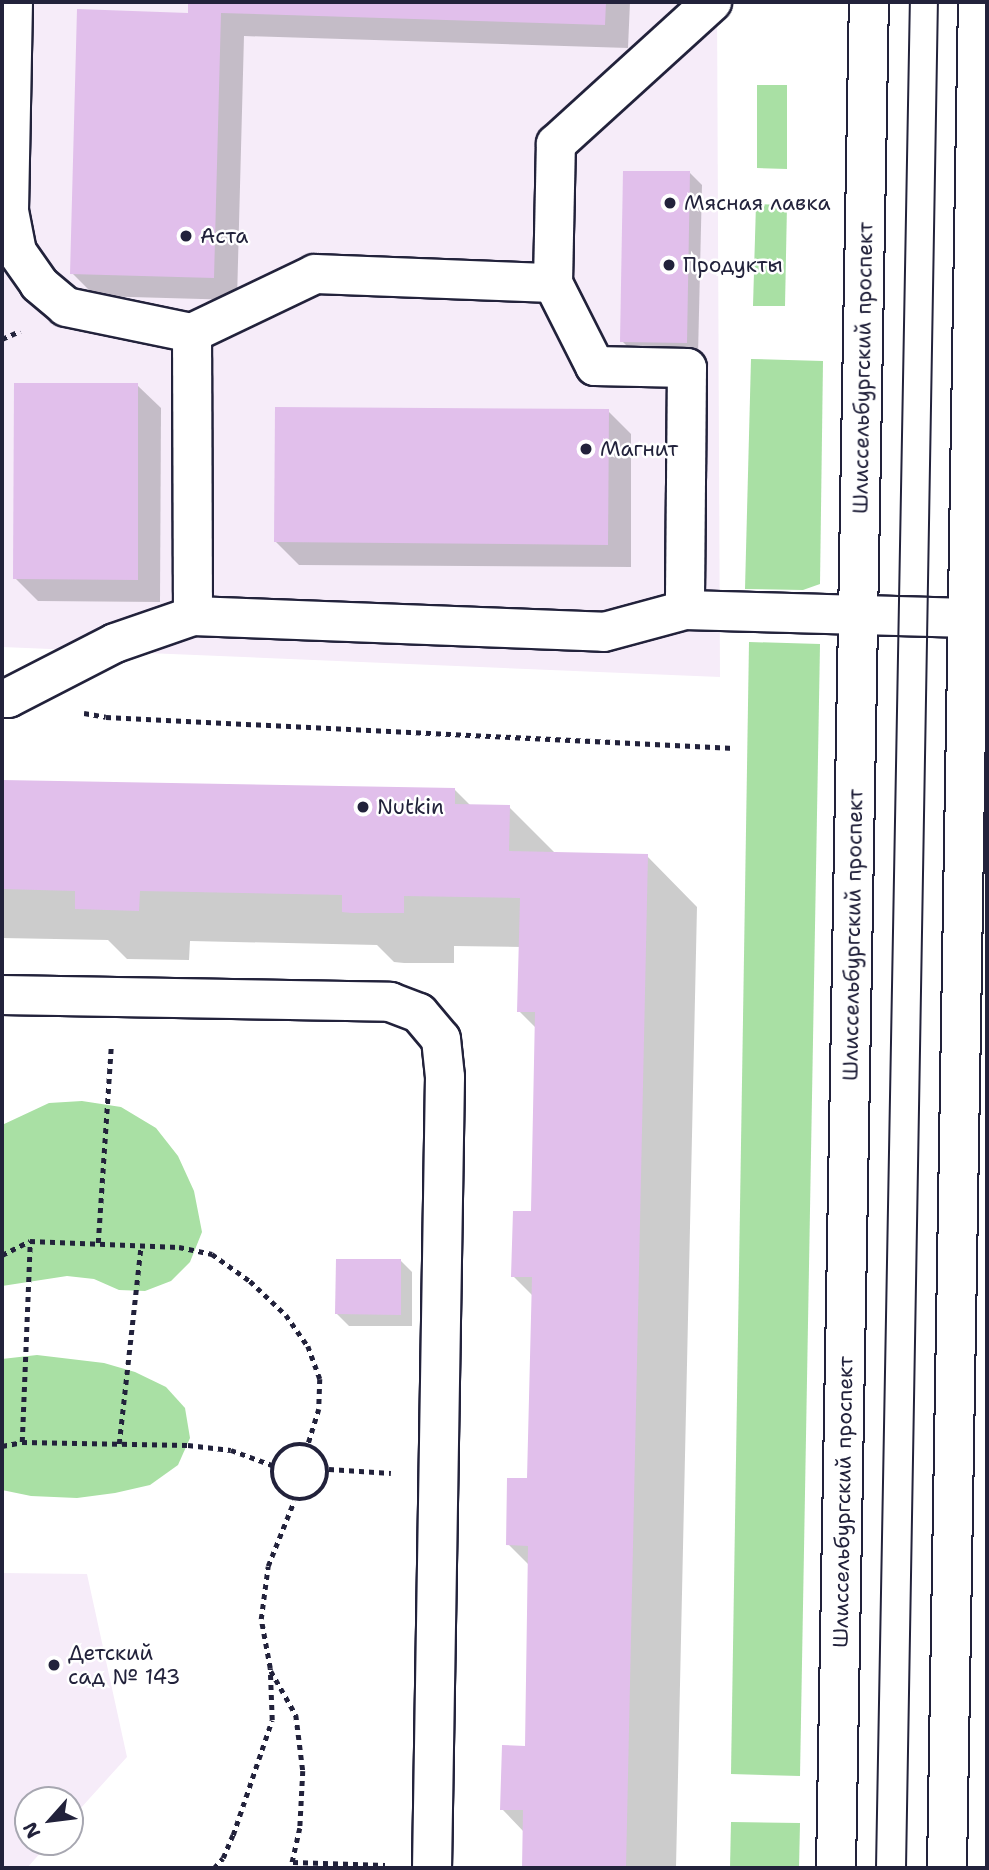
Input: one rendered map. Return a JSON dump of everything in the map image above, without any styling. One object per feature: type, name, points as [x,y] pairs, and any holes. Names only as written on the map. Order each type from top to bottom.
[{"type":"main road","points":[[13,2],[9,211],[17,253],[38,284],[66,307],[191,333],[315,274],[553,283]]},
{"type":"main road","points":[[684,610],[687,368],[595,366],[553,283],[556,144],[712,2]]},
{"type":"main road","name":"Шлиссельбургский проспект","points":[[836,1868],[869,2]]},
{"type":"main road","points":[[947,1868],[968,618],[982,60],[978,2]]},
{"type":"main road","points":[[191,333],[193,616]]},
{"type":"main road","points":[[2,698],[8,698],[114,643],[193,616],[604,632],[684,610],[968,618]]},
{"type":"main road","points":[[2,995],[390,1002],[419,1013],[441,1039],[445,1077],[432,1867]]},
{"type":"path","points":[[81,712],[106,717],[734,748]]},
{"type":"path","points":[[98,1243],[114,996]]},
{"type":"path","points":[[22,1442],[30,1241]]},
{"type":"path","points":[[2,1255],[30,1241],[179,1247],[212,1254],[250,1281],[286,1315],[308,1346],[320,1379],[319,1409],[308,1444]]},
{"type":"path","points":[[119,1444],[141,1245]]},
{"type":"path","points":[[2,1446],[22,1442],[188,1445],[232,1450],[272,1465]]},
{"type":"path","points":[[290,1444],[308,1444],[323,1454],[329,1469],[325,1487],[312,1499],[294,1501],[277,1491],[270,1474],[272,1465],[275,1456],[290,1444]]},
{"type":"path","points":[[329,1469],[438,1476]]},
{"type":"path","points":[[214,1868],[223,1858],[233,1836],[272,1720],[270,1668],[261,1619],[268,1566],[294,1501]]},
{"type":"path","points":[[270,1668],[296,1715],[303,1771],[300,1828],[292,1865],[432,1867]]},
{"type":"shaded area","points":[[2,2],[717,2],[720,677],[2,647]]},
{"type":"shaded area","name":"Детский сад № 143","points":[[2,1573],[87,1574],[127,1757],[84,1805],[84,1786],[14,1786],[14,1856],[38,1856],[27,1868],[2,1868]]},
{"type":"green space","points":[[757,85],[787,85],[787,169],[757,168]]},
{"type":"green space","points":[[756,204],[787,205],[785,306],[753,306]]},
{"type":"green space","points":[[751,359],[823,361],[820,584],[803,590],[745,589]]},
{"type":"green space","points":[[749,642],[820,644],[800,1776],[731,1774]]},
{"type":"green space","points":[[82,1101],[121,1107],[156,1128],[178,1156],[194,1191],[202,1232],[190,1262],[171,1281],[145,1291],[119,1290],[94,1279],[67,1276],[2,1286],[2,1125],[49,1103]]},
{"type":"green space","points":[[37,1355],[104,1363],[135,1372],[166,1387],[185,1408],[190,1438],[178,1465],[150,1485],[115,1493],[77,1498],[31,1496],[2,1490],[2,1359]]},
{"type":"green space","points":[[731,1822],[800,1823],[799,1868],[730,1868]]},
{"type":"building","points":[[188,2],[606,2],[605,25],[221,13],[214,278],[70,274],[77,9],[188,13]]},
{"type":"building","points":[[623,171],[690,171],[687,343],[620,342]]},
{"type":"building","points":[[14,383],[138,383],[138,580],[13,579]]},
{"type":"building","points":[[275,407],[609,409],[608,545],[274,542]]},
{"type":"building","points":[[2,780],[455,788],[455,804],[510,805],[509,851],[648,854],[626,1868],[522,1868],[523,1810],[500,1810],[502,1745],[525,1746],[528,1546],[506,1545],[507,1478],[527,1478],[532,1277],[511,1277],[513,1211],[531,1211],[535,1012],[517,1012],[520,898],[404,896],[404,913],[352,913],[342,912],[342,895],[140,891],[139,911],[75,909],[75,891],[2,889]]},
{"type":"building","points":[[336,1259],[401,1259],[401,1315],[335,1314]]},
{"type":"tram line","points":[[876,1868],[910,2]]},
{"type":"tram line","points":[[906,1868],[938,2]]},
{"type":"place","name":"Мясная лавка","points":[[670,203]]},
{"type":"place","name":"Аста","points":[[186,236]]},
{"type":"place","name":"Продукты","points":[[669,265]]},
{"type":"place","name":"Магнит","points":[[586,449]]},
{"type":"place","name":"Nutkin","points":[[363,807]]},
{"type":"place","name":"Детский сад № 143","points":[[54,1665]]}]
